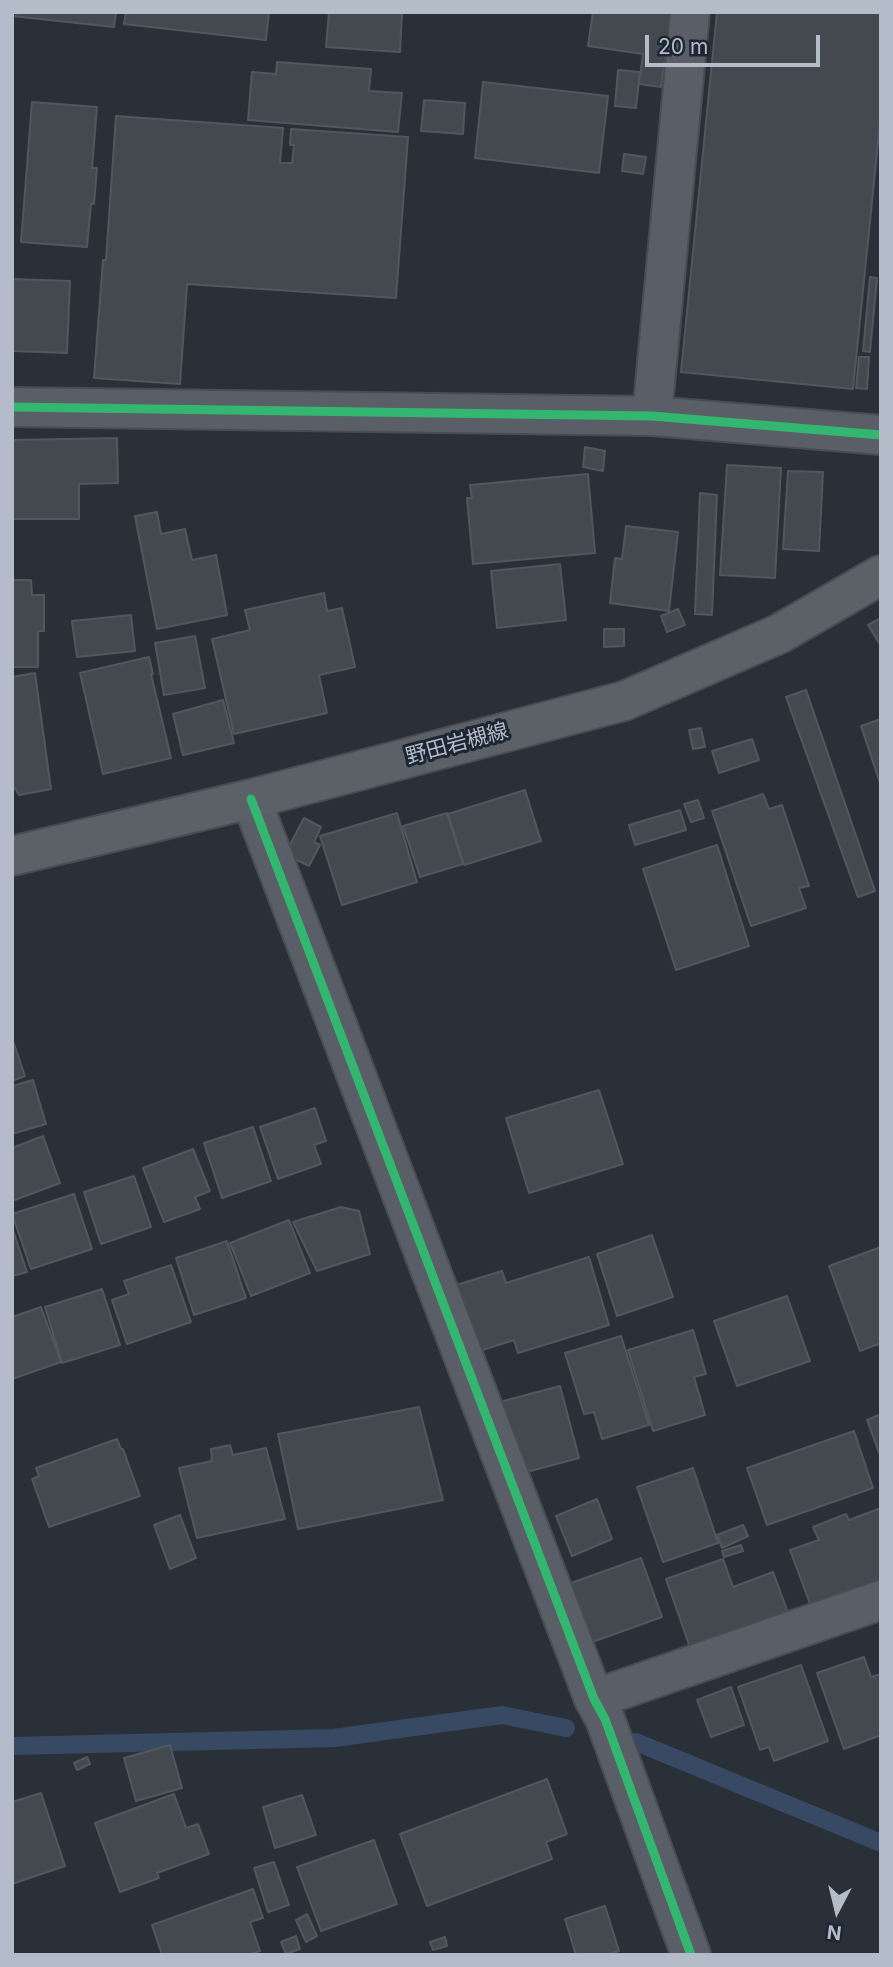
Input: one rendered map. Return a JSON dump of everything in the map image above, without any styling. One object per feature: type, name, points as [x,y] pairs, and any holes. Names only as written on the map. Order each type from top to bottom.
[{"type":"main road","name":"野田岩槻線","points":[[12,856],[251,799],[624,701],[779,634],[881,575]]},
{"type":"street","points":[[652,416],[690,12]]},
{"type":"street","points":[[12,407],[652,416],[881,435]]},
{"type":"street","points":[[251,799],[594,1699],[605,1719],[691,1955]]},
{"type":"street","points":[[594,1699],[881,1600]]},
{"type":"building","points":[[12,12],[116,12],[114,27],[12,16]]},
{"type":"building","points":[[126,12],[269,12],[266,40],[124,24]]},
{"type":"building","points":[[329,12],[402,12],[400,52],[326,47]]},
{"type":"building","points":[[593,12],[672,12],[661,87],[639,84],[643,54],[588,46]]},
{"type":"building","points":[[717,12],[881,12],[881,113],[853,389],[681,372]]},
{"type":"building","points":[[277,62],[371,69],[369,91],[402,93],[398,132],[248,120],[252,72],[276,74]]},
{"type":"building","points":[[618,70],[640,72],[636,108],[615,106]]},
{"type":"building","points":[[483,82],[608,96],[599,173],[475,158]]},
{"type":"building","points":[[424,100],[465,103],[463,134],[421,131]]},
{"type":"building","points":[[32,102],[97,107],[92,168],[97,168],[87,247],[21,242]]},
{"type":"building","points":[[116,116],[283,128],[280,163],[292,163],[294,145],[290,145],[291,129],[408,137],[396,298],[187,284],[180,384],[94,378]]},
{"type":"building","points":[[624,154],[646,157],[643,174],[622,171]]},
{"type":"building","points":[[870,277],[877,278],[870,352],[863,351]]},
{"type":"building","points":[[12,279],[70,281],[67,353],[12,351]]},
{"type":"building","points":[[859,357],[869,357],[867,389],[856,388]]},
{"type":"building","points":[[117,438],[118,483],[79,484],[79,519],[12,519],[12,440]]},
{"type":"building","points":[[585,447],[605,451],[603,471],[583,467]]},
{"type":"building","points":[[727,465],[781,468],[775,578],[720,575]]},
{"type":"building","points":[[788,471],[823,472],[819,551],[783,549]]},
{"type":"building","points":[[588,474],[595,553],[473,564],[467,498],[472,498],[470,485]]},
{"type":"building","points":[[700,493],[717,495],[712,615],[695,614]]},
{"type":"building","points":[[157,512],[161,534],[185,529],[192,560],[216,555],[227,615],[157,629],[135,516]]},
{"type":"building","points":[[626,526],[678,532],[669,611],[610,603],[615,558],[622,559]]},
{"type":"building","points":[[560,564],[566,620],[497,628],[491,571]]},
{"type":"building","points":[[12,580],[31,580],[32,595],[44,595],[44,631],[38,631],[38,667],[12,667]]},
{"type":"building","points":[[324,593],[327,611],[342,608],[355,667],[319,675],[327,713],[234,734],[212,639],[250,630],[245,610]]},
{"type":"building","points":[[678,609],[685,625],[667,632],[661,616]]},
{"type":"building","points":[[131,615],[135,651],[77,657],[72,621]]},
{"type":"building","points":[[881,618],[881,646],[868,625]]},
{"type":"building","points":[[604,629],[624,629],[624,646],[604,647]]},
{"type":"building","points":[[195,636],[205,688],[164,695],[155,643]]},
{"type":"building","points":[[149,657],[171,758],[103,774],[80,673]]},
{"type":"building","points":[[35,673],[51,789],[19,795],[15,788],[12,789],[12,677]]},
{"type":"building","points":[[806,690],[875,891],[858,897],[786,697]]},
{"type":"building","points":[[223,700],[234,743],[183,755],[173,714]]},
{"type":"building","points":[[881,719],[881,786],[861,726]]},
{"type":"building","points":[[701,728],[705,747],[693,749],[689,730]]},
{"type":"building","points":[[752,739],[759,760],[719,773],[712,751]]},
{"type":"building","points":[[525,790],[541,841],[464,865],[448,814]]},
{"type":"building","points":[[763,794],[769,809],[782,805],[809,886],[799,888],[806,908],[751,926],[712,811]]},
{"type":"building","points":[[698,800],[704,818],[691,822],[684,804]]},
{"type":"building","points":[[680,810],[686,830],[635,845],[629,825]]},
{"type":"building","points":[[397,813],[417,882],[342,905],[320,836]]},
{"type":"building","points":[[447,813],[463,864],[420,877],[403,826]]},
{"type":"building","points":[[304,818],[321,827],[314,842],[320,845],[309,866],[285,854]]},
{"type":"building","points":[[717,845],[749,946],[676,970],[643,869]]},
{"type":"building","points":[[12,1038],[25,1076],[12,1081]]},
{"type":"building","points":[[33,1080],[46,1124],[12,1134],[12,1086]]},
{"type":"building","points":[[599,1090],[623,1164],[529,1193],[506,1118]]},
{"type":"building","points":[[315,1108],[326,1141],[314,1145],[321,1164],[278,1179],[260,1127]]},
{"type":"building","points":[[253,1127],[271,1181],[222,1198],[204,1143]]},
{"type":"building","points":[[43,1136],[60,1183],[12,1201],[12,1148]]},
{"type":"building","points":[[193,1149],[210,1191],[195,1197],[200,1209],[164,1222],[143,1168]]},
{"type":"building","points":[[134,1176],[151,1227],[101,1244],[84,1192]]},
{"type":"building","points":[[74,1194],[92,1249],[31,1269],[12,1214]]},
{"type":"building","points":[[341,1207],[359,1211],[370,1254],[317,1271],[293,1222]]},
{"type":"building","points":[[289,1220],[310,1273],[251,1296],[230,1243]]},
{"type":"building","points":[[12,1227],[27,1272],[12,1276]]},
{"type":"building","points":[[652,1235],[673,1297],[617,1316],[597,1254]]},
{"type":"building","points":[[227,1241],[246,1298],[194,1315],[176,1258]]},
{"type":"building","points":[[881,1247],[881,1343],[860,1351],[829,1266]]},
{"type":"building","points":[[589,1257],[609,1325],[518,1353],[514,1340],[473,1353],[453,1286],[502,1271],[506,1283]]},
{"type":"building","points":[[171,1265],[191,1322],[127,1344],[112,1300],[129,1294],[124,1281]]},
{"type":"building","points":[[102,1289],[120,1345],[62,1363],[45,1307]]},
{"type":"building","points":[[787,1296],[810,1361],[737,1386],[714,1321]]},
{"type":"building","points":[[41,1307],[61,1362],[12,1379],[12,1317]]},
{"type":"building","points":[[693,1330],[706,1374],[694,1377],[705,1415],[653,1431],[628,1350]]},
{"type":"building","points":[[621,1336],[649,1425],[602,1439],[594,1412],[584,1414],[565,1353]]},
{"type":"building","points":[[560,1386],[579,1458],[512,1476],[492,1404]]},
{"type":"building","points":[[419,1407],[443,1500],[298,1529],[278,1434]]},
{"type":"building","points":[[881,1414],[881,1458],[867,1420]]},
{"type":"building","points":[[854,1431],[873,1488],[767,1525],[747,1468]]},
{"type":"building","points":[[117,1439],[140,1496],[49,1527],[32,1479],[39,1476],[36,1468]]},
{"type":"building","points":[[230,1445],[233,1455],[266,1448],[285,1519],[197,1538],[179,1468],[212,1461],[211,1449]]},
{"type":"building","points":[[693,1468],[718,1543],[663,1562],[637,1487]]},
{"type":"building","points":[[597,1499],[612,1539],[572,1556],[556,1516]]},
{"type":"building","points":[[881,1508],[881,1584],[812,1609],[790,1550],[819,1540],[813,1527],[846,1514],[849,1520]]},
{"type":"building","points":[[180,1515],[196,1558],[170,1569],[154,1525]]},
{"type":"building","points":[[743,1525],[748,1536],[722,1548],[717,1535]]},
{"type":"building","points":[[741,1545],[743,1551],[724,1557],[722,1551]]},
{"type":"building","points":[[641,1558],[662,1617],[581,1646],[560,1587]]},
{"type":"building","points":[[723,1559],[733,1587],[773,1572],[790,1618],[692,1653],[666,1579]]},
{"type":"building","points":[[864,1657],[871,1677],[881,1674],[881,1735],[844,1749],[817,1673]]},
{"type":"building","points":[[801,1665],[828,1741],[774,1761],[769,1747],[760,1750],[738,1687]]},
{"type":"building","points":[[731,1687],[744,1725],[711,1737],[697,1700]]},
{"type":"building","points":[[170,1745],[182,1788],[136,1801],[124,1758]]},
{"type":"building","points":[[87,1757],[90,1764],[77,1770],[74,1763]]},
{"type":"building","points":[[547,1779],[567,1834],[546,1842],[552,1859],[427,1906],[400,1834]]},
{"type":"building","points":[[41,1793],[65,1866],[12,1884],[12,1802]]},
{"type":"building","points":[[174,1794],[186,1828],[198,1824],[209,1854],[157,1873],[159,1878],[120,1892],[95,1823]]},
{"type":"building","points":[[302,1795],[316,1835],[275,1848],[263,1807]]},
{"type":"building","points":[[374,1840],[397,1904],[321,1931],[297,1867]]},
{"type":"building","points":[[274,1862],[289,1905],[268,1912],[254,1868]]},
{"type":"building","points":[[253,1889],[263,1918],[250,1922],[260,1951],[249,1955],[162,1955],[152,1925]]},
{"type":"building","points":[[605,1906],[619,1951],[606,1955],[576,1955],[565,1919]]},
{"type":"building","points":[[307,1914],[317,1936],[306,1942],[296,1920]]},
{"type":"building","points":[[296,1936],[300,1949],[286,1954],[281,1942]]},
{"type":"building","points":[[445,1937],[447,1946],[433,1950],[430,1942]]},
{"type":"waterway","points":[[12,1746],[334,1738],[502,1715],[566,1728]]},
{"type":"waterway","points":[[636,1742],[881,1843]]},
{"type":"cycle path","points":[[12,407],[652,416],[881,435]]},
{"type":"cycle path","points":[[251,799],[594,1699],[605,1719],[691,1955]]}]
